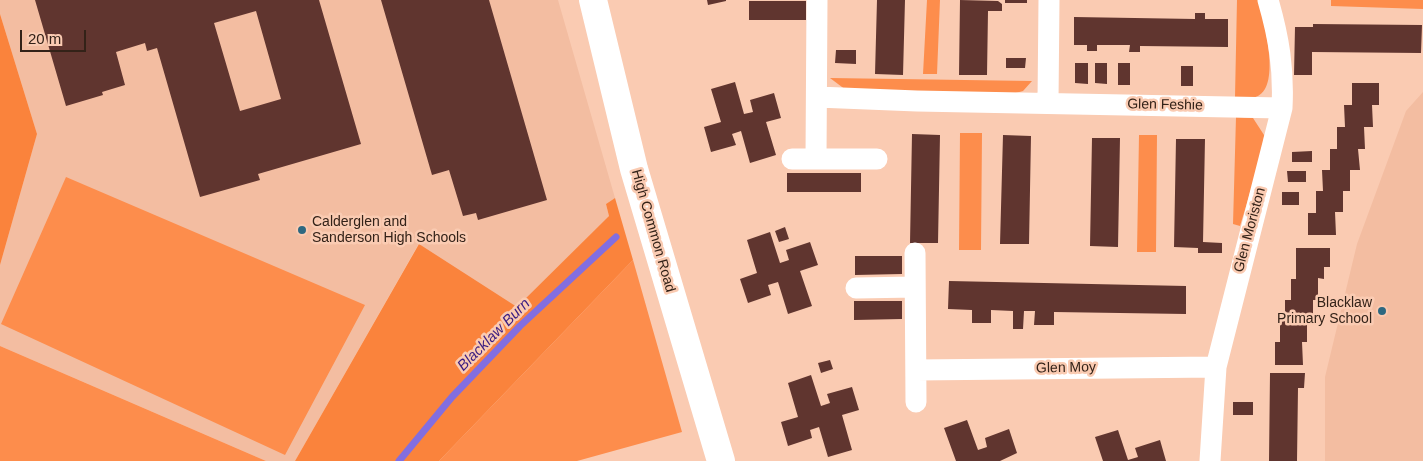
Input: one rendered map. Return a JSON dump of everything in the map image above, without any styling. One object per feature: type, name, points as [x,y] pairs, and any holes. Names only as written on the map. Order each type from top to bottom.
[{"type":"street","name":"High Common Road","points":[[592,0],[634,169],[721,461]]},
{"type":"street","points":[[816,158],[817,0]]},
{"type":"street","points":[[1048,102],[1049,0]]},
{"type":"street","name":"Glen Moriston","points":[[1210,461],[1216,367],[1282,108],[1283,80],[1279,36],[1268,0]]},
{"type":"street","name":"Glen Feshie","points":[[817,97],[917,102],[1048,102],[1282,108]]},
{"type":"street","points":[[792,160],[816,158],[877,159]]},
{"type":"street","points":[[915,253],[916,402]]},
{"type":"street","points":[[856,288],[915,287]]},
{"type":"street","name":"Glen Moy","points":[[916,370],[1216,367]]},
{"type":"shaded area","name":"Calderglen and Sanderson High Schools","points":[[0,0],[558,0],[615,198],[606,204],[609,216],[517,308],[418,245],[295,461],[266,461],[0,346],[0,265],[37,134],[0,14]]},
{"type":"shaded area","points":[[927,0],[940,0],[937,74],[923,74]]},
{"type":"shaded area","points":[[1237,0],[1258,0],[1267,36],[1270,66],[1269,79],[1265,90],[1252,98],[1235,97]]},
{"type":"shaded area","points":[[1331,0],[1423,0],[1423,9],[1331,6]]},
{"type":"shaded area","points":[[0,14],[37,134],[0,265]]},
{"type":"shaded area","points":[[830,78],[1032,81],[1023,91],[1012,94],[846,90]]},
{"type":"shaded area","name":"Blacklaw Primary School","points":[[1423,92],[1423,461],[1325,461],[1325,377],[1357,244],[1406,111]]},
{"type":"shaded area","points":[[1236,117],[1253,118],[1264,135],[1263,150],[1240,226],[1233,224]]},
{"type":"shaded area","points":[[960,133],[982,133],[981,250],[959,250]]},
{"type":"shaded area","points":[[1139,135],[1157,135],[1156,252],[1137,252]]},
{"type":"shaded area","points":[[66,177],[365,305],[285,455],[1,324]]},
{"type":"shaded area","points":[[615,198],[633,260],[439,461],[295,461],[419,244],[517,307],[609,216],[606,204]]},
{"type":"shaded area","points":[[633,260],[682,432],[577,461],[439,461]]},
{"type":"shaded area","points":[[0,346],[266,461],[0,461]]},
{"type":"building","points":[[35,0],[319,0],[361,144],[258,174],[260,180],[200,197],[157,48],[147,51],[145,43],[116,52],[125,85],[102,92],[103,95],[66,106]],"holes":[[[256,11],[281,99],[240,111],[214,23]]]},
{"type":"building","points":[[381,0],[489,0],[547,200],[478,220],[476,213],[463,216],[449,170],[432,175]]},
{"type":"building","points":[[707,0],[726,0],[726,1],[708,5]]},
{"type":"building","points":[[877,0],[905,0],[903,75],[875,74]]},
{"type":"building","points":[[960,0],[998,1],[1002,4],[1002,11],[988,11],[987,75],[959,75]]},
{"type":"building","points":[[1005,0],[1027,0],[1027,3],[1005,3]]},
{"type":"building","points":[[749,1],[806,1],[806,20],[749,20]]},
{"type":"building","points":[[1195,13],[1205,13],[1205,19],[1228,19],[1228,47],[1140,46],[1140,52],[1129,52],[1130,45],[1097,45],[1097,51],[1087,51],[1087,45],[1074,45],[1074,17],[1195,19]]},
{"type":"building","points":[[1313,24],[1422,25],[1421,53],[1312,52],[1312,75],[1294,75],[1295,27],[1313,27]]},
{"type":"building","points":[[836,50],[856,50],[856,64],[835,63]]},
{"type":"building","points":[[1006,58],[1026,58],[1025,68],[1006,68]]},
{"type":"building","points":[[1075,63],[1088,63],[1088,84],[1075,83]]},
{"type":"building","points":[[1095,63],[1107,63],[1107,84],[1095,83]]},
{"type":"building","points":[[1118,63],[1130,63],[1130,85],[1118,85]]},
{"type":"building","points":[[1181,66],[1193,66],[1193,86],[1181,86]]},
{"type":"building","points":[[735,82],[744,114],[753,112],[750,100],[774,93],[781,118],[766,122],[776,155],[750,163],[741,131],[732,134],[736,145],[711,152],[704,127],[721,122],[711,89]]},
{"type":"building","points":[[1352,83],[1379,83],[1379,105],[1372,105],[1373,127],[1364,127],[1365,149],[1358,149],[1360,170],[1350,170],[1350,191],[1343,191],[1343,212],[1335,212],[1336,235],[1308,235],[1308,213],[1316,213],[1316,191],[1323,191],[1322,170],[1330,170],[1330,149],[1337,149],[1337,127],[1345,127],[1344,105],[1352,105]]},
{"type":"building","points":[[912,134],[940,135],[938,243],[910,243]]},
{"type":"building","points":[[1003,135],[1031,136],[1029,244],[1000,244]]},
{"type":"building","points":[[1092,138],[1120,138],[1118,247],[1090,246]]},
{"type":"building","points":[[1176,139],[1205,139],[1203,242],[1222,243],[1222,253],[1198,253],[1198,248],[1174,247]]},
{"type":"building","points":[[1312,151],[1312,162],[1292,162],[1292,152]]},
{"type":"building","points":[[1287,171],[1306,171],[1306,182],[1288,182]]},
{"type":"building","points":[[787,173],[861,173],[861,192],[787,192]]},
{"type":"building","points":[[1282,192],[1299,192],[1299,205],[1282,205]]},
{"type":"building","points":[[785,227],[789,239],[779,242],[775,231]]},
{"type":"building","points":[[770,232],[780,263],[789,260],[786,250],[810,242],[818,265],[800,271],[812,306],[788,314],[778,282],[768,285],[771,295],[748,303],[740,279],[757,273],[747,240]]},
{"type":"building","points":[[1296,248],[1330,248],[1330,267],[1324,267],[1324,279],[1318,278],[1318,300],[1313,300],[1313,321],[1307,321],[1307,342],[1302,342],[1303,365],[1275,365],[1275,342],[1280,342],[1280,321],[1285,321],[1285,300],[1291,300],[1291,279],[1296,279]]},
{"type":"building","points":[[855,256],[902,256],[902,274],[855,275]]},
{"type":"building","points":[[949,281],[1186,286],[1186,314],[1054,312],[1054,325],[1034,325],[1035,311],[1024,311],[1023,329],[1013,329],[1013,311],[991,310],[991,323],[972,323],[972,310],[948,309]]},
{"type":"building","points":[[854,301],[902,301],[902,319],[854,320]]},
{"type":"building","points":[[830,360],[833,369],[821,373],[818,363]]},
{"type":"building","points":[[1270,373],[1305,373],[1304,388],[1298,388],[1297,461],[1269,461]]},
{"type":"building","points":[[811,375],[821,406],[830,403],[827,394],[852,387],[859,410],[842,415],[852,450],[828,457],[819,427],[810,430],[812,438],[788,446],[781,422],[798,417],[788,383]]},
{"type":"building","points":[[1233,402],[1253,402],[1253,415],[1233,415]]},
{"type":"building","points":[[967,420],[978,450],[987,447],[985,438],[1009,429],[1017,453],[1000,461],[956,461],[944,428]]},
{"type":"building","points":[[1118,430],[1128,460],[1138,457],[1135,448],[1160,440],[1166,461],[1103,461],[1095,437]]},
{"type":"waterway","name":"Blacklaw Burn","points":[[399,461],[452,397],[520,326],[616,237]]},
{"type":"place","name":"Calderglen and Sanderson High Schools","points":[[302,230]]},
{"type":"place","name":"Blacklaw Primary School","points":[[1382,311]]}]
